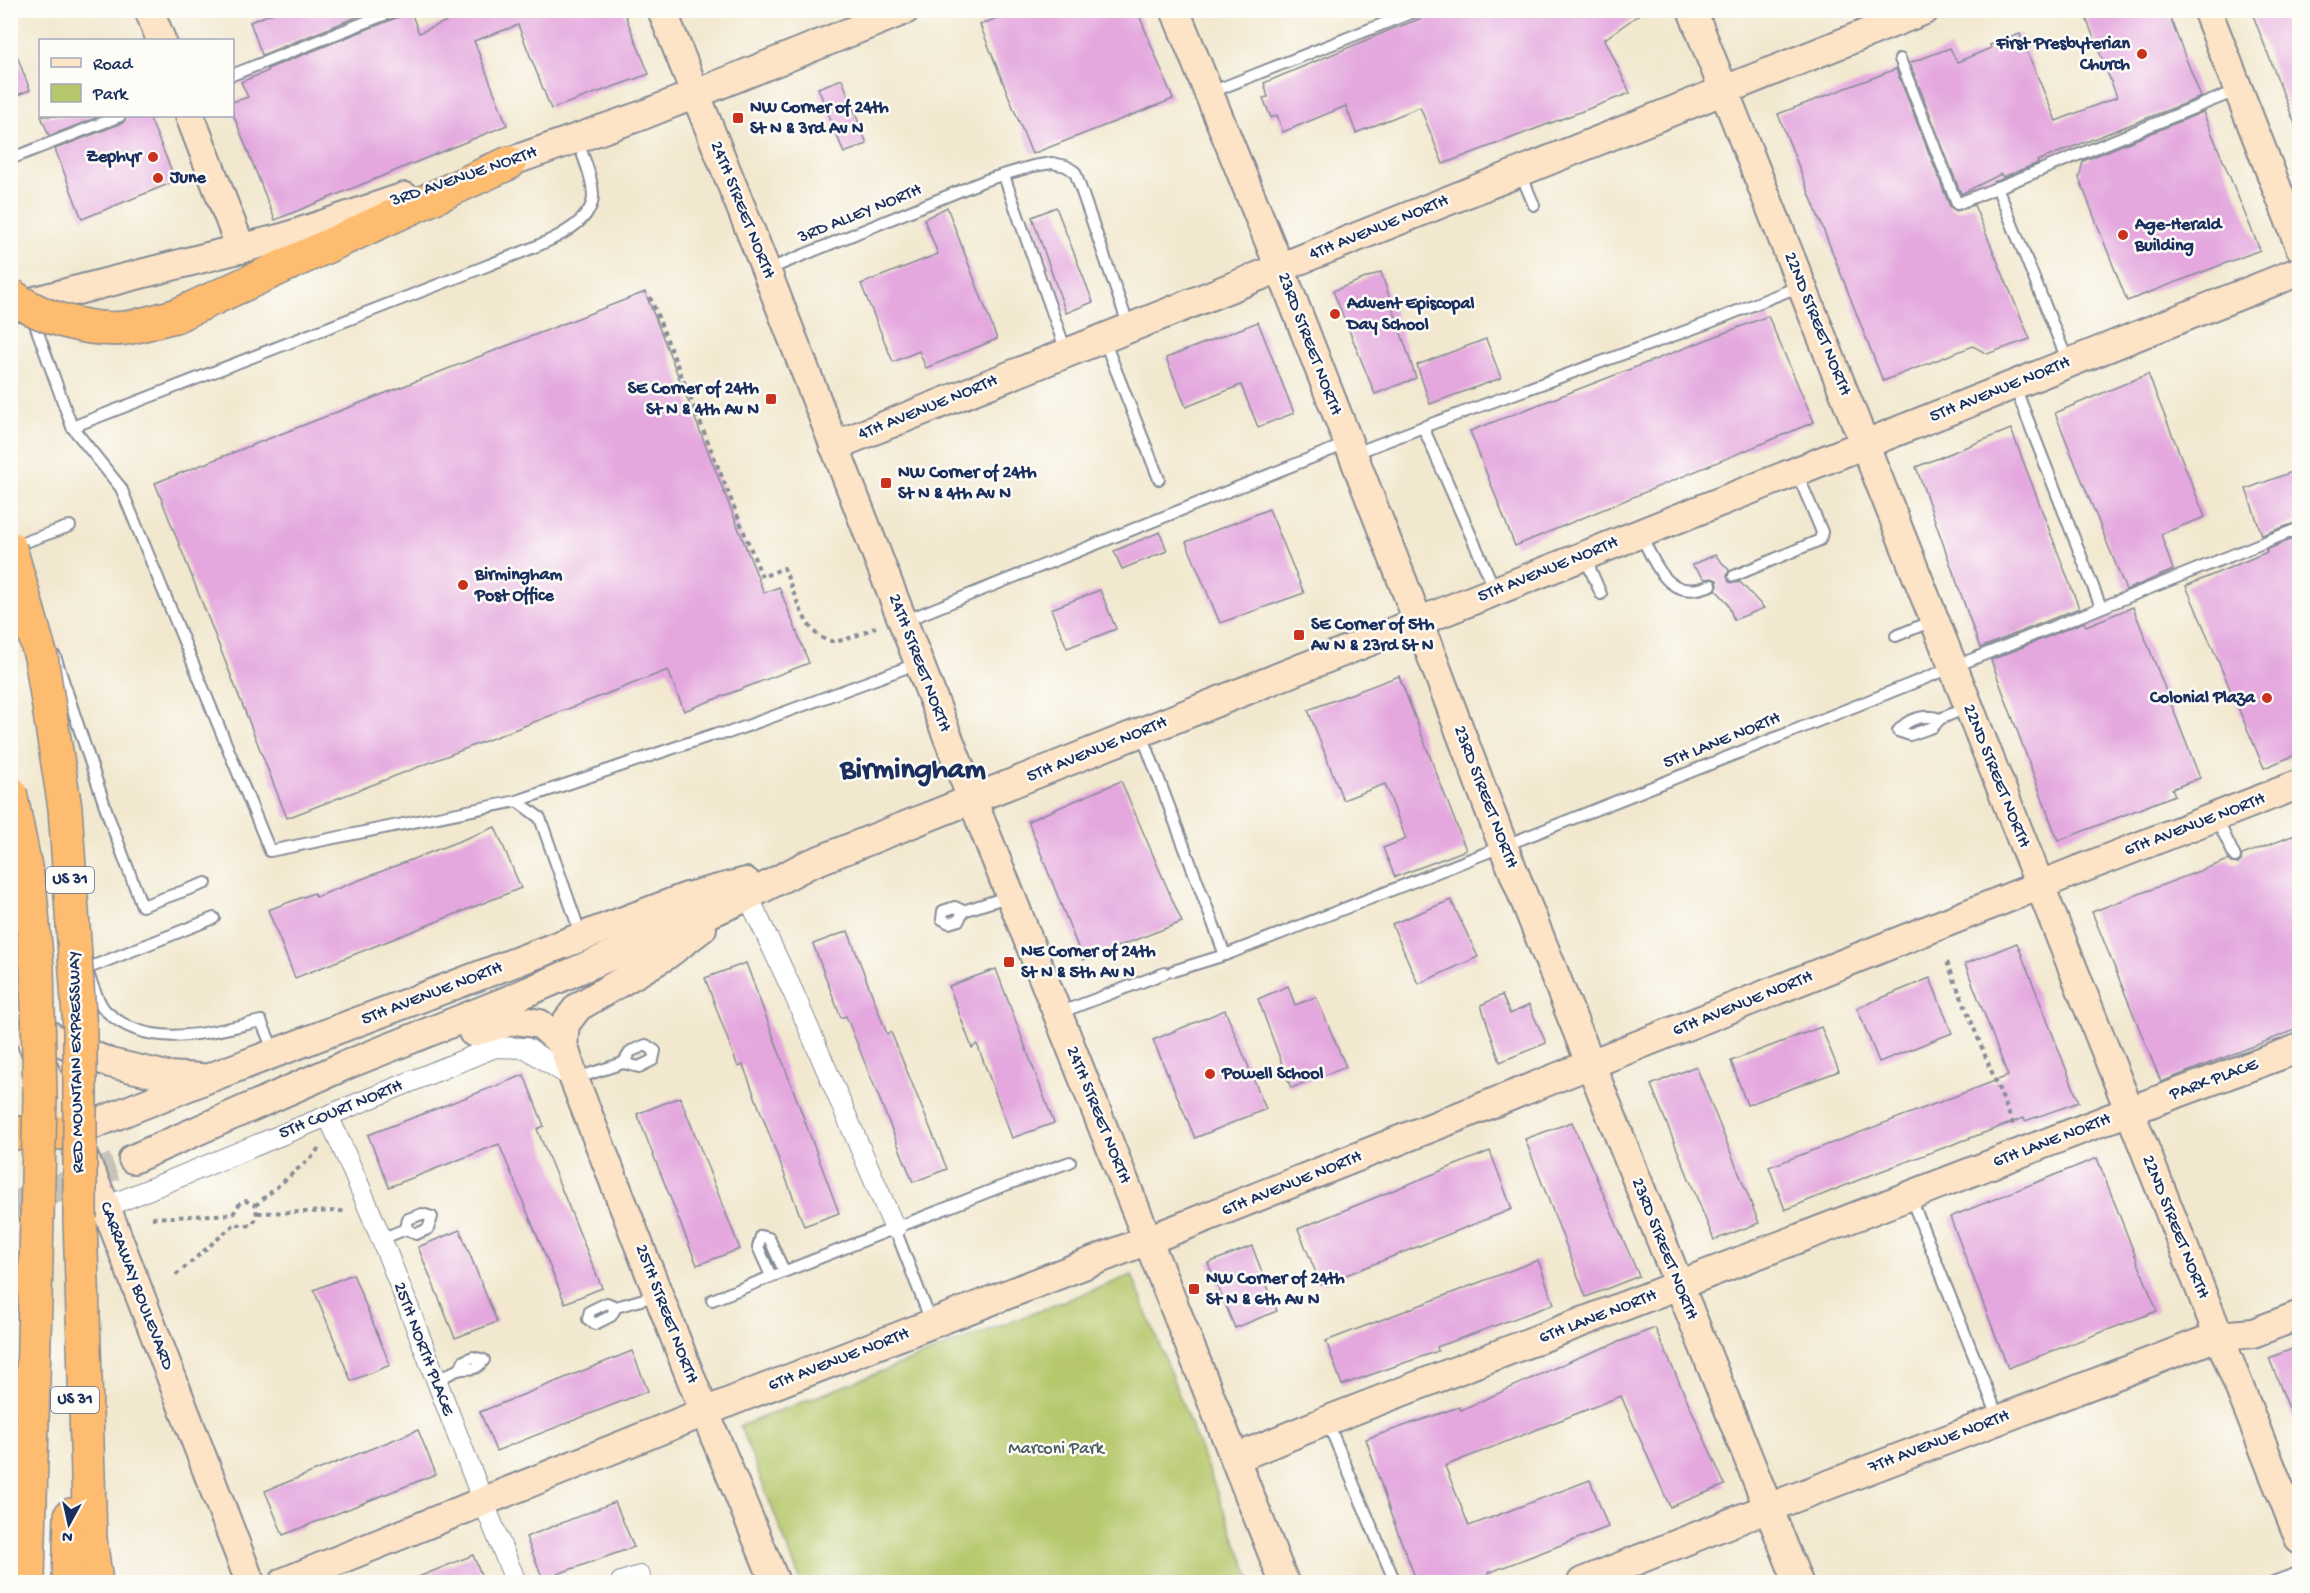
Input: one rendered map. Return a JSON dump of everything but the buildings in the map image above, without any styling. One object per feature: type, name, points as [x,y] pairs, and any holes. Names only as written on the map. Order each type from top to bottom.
[{"type":"highway","points":[[16,301],[73,324],[123,328],[175,316],[509,163]]},
{"type":"highway","name":"RED MOUNTAIN EXPRESSWAY","points":[[13,547],[41,657],[65,808],[93,1213],[69,1582]]},
{"type":"highway","name":"RED MOUNTAIN EXPRESSWAY","points":[[10,792],[30,892],[37,968],[40,1098],[28,1582]]},
{"type":"highway","points":[[10,1133],[72,1132]]},
{"type":"highway","points":[[93,1213],[90,1539],[96,1582]]},
{"type":"main road","points":[[149,10],[161,39]]},
{"type":"main road","name":"24TH STREET NORTH","points":[[663,10],[834,446],[890,624],[920,663],[1010,896],[1284,1582]]},
{"type":"main road","name":"3RD AVENUE NORTH","points":[[16,301],[285,237],[509,163],[643,115],[905,10]]},
{"type":"main road","name":"23RD STREET NORTH","points":[[1175,10],[1207,94],[1280,268],[1504,848],[1798,1582]]},
{"type":"main road","name":"22ND STREET NORTH","points":[[1692,10],[2300,1540]]},
{"type":"main road","name":"4TH AVENUE NORTH","points":[[834,446],[1925,10]]},
{"type":"main road","points":[[2207,10],[2300,247]]},
{"type":"main road","points":[[190,117],[241,249]]},
{"type":"main road","name":"5TH AVENUE NORTH","points":[[563,1044],[540,1024],[516,1020],[491,1025],[154,1156],[133,1160],[345,1065],[504,1002],[744,898],[797,869],[2300,271]]},
{"type":"main road","name":"6TH AVENUE NORTH","points":[[284,1582],[705,1412],[1149,1240],[2300,784]]},
{"type":"main road","name":"5TH AVENUE NORTH","points":[[72,1132],[687,897],[797,869]]},
{"type":"main road","points":[[563,1044],[565,1024],[578,1007],[665,956],[744,898]]},
{"type":"main road","points":[[14,1002],[54,1038],[110,1063],[167,1076],[209,1078]]},
{"type":"main road","name":"CARRAWAY BOULEVARD","points":[[14,1002],[72,1132],[93,1213],[250,1582]]},
{"type":"main road","name":"25TH STREET NORTH","points":[[563,1044],[574,1079],[705,1412],[775,1582]]},
{"type":"main road","name":"PARK PLACE","points":[[2130,1111],[2300,1048]]},
{"type":"main road","name":"6TH LANE NORTH","points":[[1236,1458],[1326,1421],[2130,1111]]},
{"type":"main road","name":"7TH AVENUE NORTH","points":[[1582,1582],[1768,1508],[2218,1336],[2253,1333],[2300,1315]]},
{"type":"street","points":[[744,898],[794,993],[895,1229]]},
{"type":"street","name":"5TH COURT NORTH","points":[[93,1213],[495,1047],[526,1048],[574,1079]]},
{"type":"street","name":"25TH NORTH PLACE","points":[[328,1116],[381,1239],[482,1502],[516,1582]]},
{"type":"lane","points":[[234,74],[396,10]]},
{"type":"lane","points":[[1207,94],[1418,10]]},
{"type":"lane","points":[[1900,59],[1957,204],[2238,90]]},
{"type":"lane","points":[[10,159],[117,117]]},
{"type":"lane","points":[[72,427],[556,237],[570,229],[585,215],[593,200],[592,187],[577,139]]},
{"type":"lane","name":"3RD ALLEY NORTH","points":[[766,270],[966,189],[1033,166],[1052,163],[1066,166],[1075,172],[1129,328]]},
{"type":"lane","points":[[1520,172],[1533,205]]},
{"type":"lane","points":[[1004,176],[1067,353]]},
{"type":"lane","points":[[1997,187],[2068,363]]},
{"type":"lane","points":[[890,624],[1350,449],[1423,427],[1708,323],[1802,286]]},
{"type":"lane","points":[[16,301],[72,427],[121,488],[270,851],[517,801],[715,734],[728,733],[920,663]]},
{"type":"lane","points":[[1103,338],[1158,479]]},
{"type":"lane","points":[[2014,384],[2101,607]]},
{"type":"lane","points":[[1423,427],[1496,591]]},
{"type":"lane","points":[[1734,576],[1820,540],[1822,532],[1796,470]]},
{"type":"lane","points":[[33,588],[13,547],[70,526]]},
{"type":"lane","name":"5TH LANE NORTH","points":[[1058,1014],[1169,972],[1225,955],[1504,848],[2300,528]]},
{"type":"lane","points":[[1640,533],[1664,577],[1676,588],[1692,590],[1711,585]]},
{"type":"lane","points":[[1584,555],[1600,594]]},
{"type":"lane","points":[[1896,636],[1934,620]]},
{"type":"lane","points":[[51,643],[109,818],[142,906],[206,883]]},
{"type":"lane","points":[[1940,719],[1968,707]]},
{"type":"lane","points":[[1141,732],[1225,955]]},
{"type":"lane","points":[[517,801],[540,818],[582,937]]},
{"type":"lane","points":[[2216,817],[2235,857]]},
{"type":"lane","points":[[963,911],[1010,896]]},
{"type":"lane","points":[[214,918],[86,969],[104,1010],[133,1029],[160,1036],[196,1035],[261,1021],[275,1053]]},
{"type":"lane","points":[[574,1079],[623,1063]]},
{"type":"lane","points":[[712,1300],[1000,1187],[1070,1162]]},
{"type":"lane","points":[[1910,1196],[2000,1419]]},
{"type":"lane","points":[[381,1239],[406,1229]]},
{"type":"lane","points":[[895,1229],[932,1324]]},
{"type":"lane","points":[[771,1276],[759,1247],[761,1236],[769,1238],[784,1271]]},
{"type":"lane","points":[[616,1307],[659,1294]]},
{"type":"lane","points":[[436,1381],[460,1369]]},
{"type":"lane","points":[[1326,1421],[1395,1582]]},
{"type":"lane","points":[[2273,1582],[2300,1572]]},
{"type":"path","points":[[650,297],[762,577],[784,568],[810,629],[823,639],[835,642],[890,624]]},
{"type":"path","points":[[1947,962],[2016,1133]]},
{"type":"path","points":[[256,1205],[315,1154],[319,1146]]},
{"type":"path","points":[[233,1214],[240,1203],[246,1201],[256,1205]]},
{"type":"path","points":[[233,1214],[236,1223],[242,1226],[252,1225],[258,1213],[256,1205]]},
{"type":"path","points":[[258,1213],[345,1211]]},
{"type":"path","points":[[153,1218],[233,1214]]},
{"type":"path","points":[[176,1275],[236,1223]]},
{"type":"green space","name":"Marconi Park","points":[[1132,1275],[1252,1582],[801,1582],[740,1426]]},
{"type":"tunnel","points":[[10,1207],[133,1159]]},
{"type":"place","name":"First Presbyterian Church","points":[[2142,54]]},
{"type":"place","name":"NW Corner of 24th St N & 3rd Av N","points":[[738,118]]},
{"type":"place","name":"Zephyr","points":[[153,157]]},
{"type":"place","name":"June","points":[[158,178]]},
{"type":"place","name":"Age-Herald Building","points":[[2123,235]]},
{"type":"place","name":"Advent Episcopal Day School","points":[[1335,314]]},
{"type":"place","name":"SE Corner of 24th St N & 4th Av N","points":[[771,399]]},
{"type":"place","name":"NW Corner of 24th St N & 4th Av N","points":[[886,483]]},
{"type":"place","name":"Birmingham Post Office","points":[[463,585]]},
{"type":"place","name":"SE Corner of 5th Av N & 23rd St N","points":[[1299,635]]},
{"type":"place","name":"Colonial Plaza","points":[[2267,698]]},
{"type":"place","name":"NE Corner of 24th St N & 5th Av N","points":[[1009,962]]},
{"type":"place","name":"Powell School","points":[[1210,1074]]},
{"type":"place","name":"NW Corner of 24th St N & 6th Av N","points":[[1194,1289]]},
{"type":"district","name":"Birmingham","points":[[913,771]]}]
